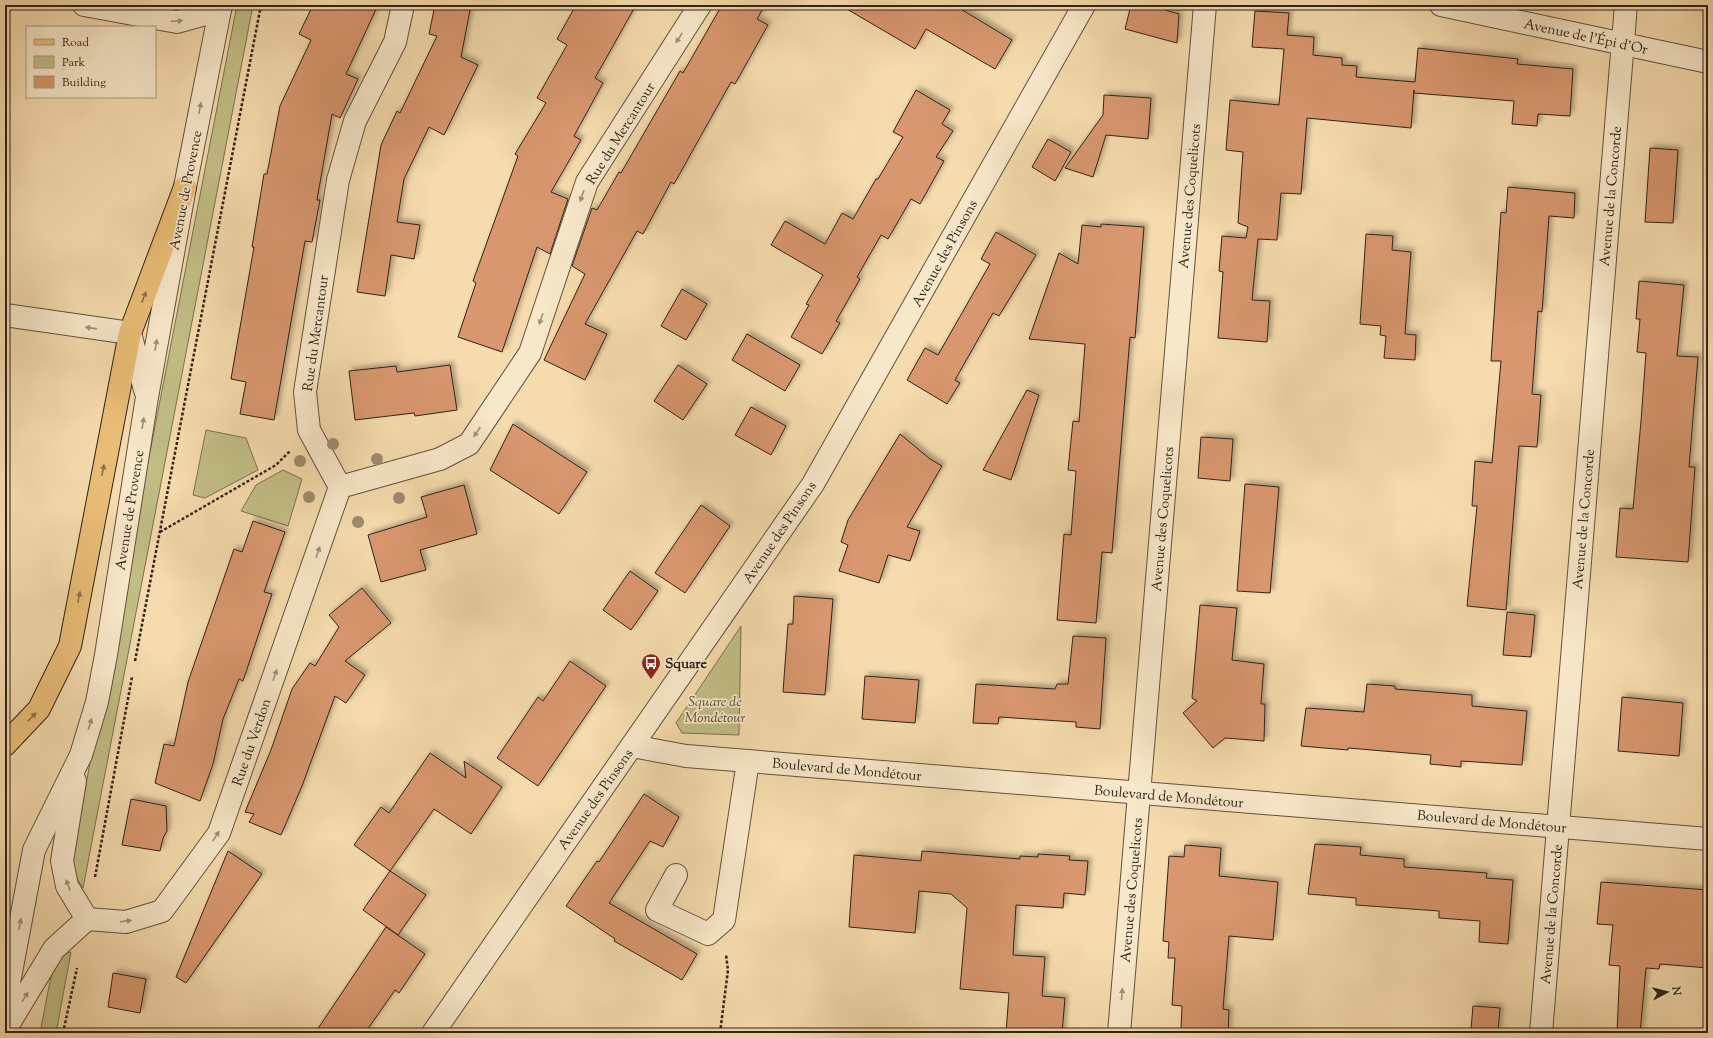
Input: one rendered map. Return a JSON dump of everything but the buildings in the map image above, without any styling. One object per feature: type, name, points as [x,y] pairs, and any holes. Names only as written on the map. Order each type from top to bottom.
[{"type":"main road","points":[[5,745],[39,709],[70,646],[130,333],[185,187]]},
{"type":"street","points":[[84,5],[177,22],[220,8]]},
{"type":"street","name":"Rue du Mercantour","points":[[403,5],[395,42],[355,121],[338,180],[305,392],[309,430],[340,488],[440,459],[469,444],[530,353],[587,182],[700,5]]},
{"type":"street","name":"Avenue des Pinsons","points":[[433,1033],[813,484],[1084,5]]},
{"type":"street","name":"Avenue des Coquelicots","points":[[1119,1033],[1205,5]]},
{"type":"street","name":"Avenue de l'Épi d'Or","points":[[1441,5],[1708,62]]},
{"type":"street","name":"Avenue de la Concorde","points":[[1541,1033],[1626,5]]},
{"type":"street","name":"Avenue de Provence","points":[[5,1004],[34,850],[81,755],[97,702],[106,655],[147,397],[185,187],[220,8]]},
{"type":"street","points":[[5,315],[130,333],[147,397]]},
{"type":"street","name":"Rue du Verdon","points":[[87,919],[126,922],[162,911],[219,832],[340,488]]},
{"type":"street","name":"Boulevard de Mondétour","points":[[632,746],[686,756],[1139,794],[1708,839]]},
{"type":"street","points":[[5,1030],[54,949],[87,919],[67,886],[62,861],[75,780],[81,755]]},
{"type":"street","points":[[676,875],[657,910],[708,934],[724,920],[748,760]]},
{"type":"path","points":[[135,664],[261,5]]},
{"type":"path","points":[[160,532],[276,465],[309,430]]},
{"type":"path","points":[[87,919],[134,671]]},
{"type":"path","points":[[720,1033],[728,970],[724,920]]},
{"type":"path","points":[[63,1033],[77,966]]},
{"type":"green space","points":[[237,5],[253,5],[83,888],[71,869],[94,740]]},
{"type":"green space","points":[[206,430],[246,438],[258,470],[205,498],[193,495]]},
{"type":"green space","points":[[283,470],[302,479],[288,526],[241,511],[256,485]]},
{"type":"green space","name":"Square de Mondétour","points":[[741,626],[739,735],[682,733],[676,723]]},
{"type":"green space","points":[[71,952],[56,1033],[40,1033],[52,971],[66,953]]},
{"type":"place","name":"Square","points":[[651,680]]}]
